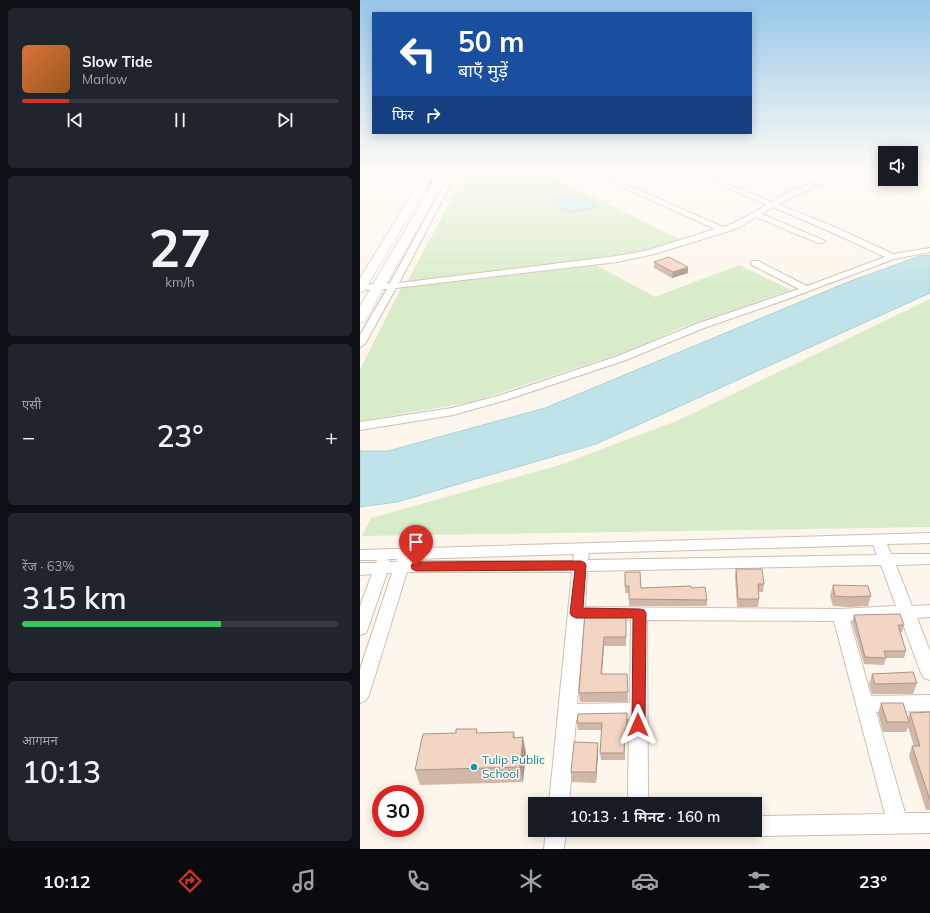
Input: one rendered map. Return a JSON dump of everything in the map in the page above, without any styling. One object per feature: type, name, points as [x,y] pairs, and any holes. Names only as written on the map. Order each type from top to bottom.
[{"type":"main road","points":[[360,288],[408,210]]},
{"type":"main road","points":[[360,318],[423,210]]},
{"type":"street","points":[[360,344],[434,210]]},
{"type":"street","points":[[677,210],[723,230]]},
{"type":"street","points":[[360,288],[393,286],[617,259],[669,247],[723,230],[738,224],[763,210]]},
{"type":"street","points":[[786,210],[892,256]]},
{"type":"street","points":[[755,214],[820,242]]},
{"type":"street","points":[[360,426],[453,411],[502,398],[622,358],[700,326],[807,289],[892,256],[930,250]]},
{"type":"street","points":[[754,263],[807,289]]},
{"type":"street","points":[[360,569],[381,569],[404,560],[582,548],[930,538]]},
{"type":"street","points":[[878,539],[908,612],[930,673]]},
{"type":"street","points":[[560,797],[582,548]]},
{"type":"street","points":[[360,555],[386,554],[404,560],[581,566],[930,559]]},
{"type":"street","points":[[360,628],[386,554]]},
{"type":"street","points":[[360,695],[404,560]]},
{"type":"street","points":[[576,613],[840,614],[930,611]]},
{"type":"street","points":[[639,797],[640,613]]},
{"type":"street","points":[[840,614],[898,824]]},
{"type":"street","points":[[864,704],[930,702]]},
{"type":"street","points":[[568,712],[639,712]]},
{"type":"street","points":[[762,826],[930,823]]},
{"type":"street","points":[[554,849],[555,837]]},
{"type":"green space","points":[[446,210],[619,210],[684,241],[634,253],[579,262],[407,282]]},
{"type":"green space","points":[[596,265],[655,297],[739,265],[791,290],[677,329],[635,349],[472,402],[360,421],[360,369],[401,288]]},
{"type":"green space","points":[[930,299],[930,527],[362,536],[371,518],[560,465],[679,420]]},
{"type":"water","points":[[564,210],[587,210],[577,212]]},
{"type":"water","points":[[930,255],[930,293],[596,444],[397,502],[360,507],[360,451],[388,451],[545,408],[848,282],[920,256]]},
{"type":"building","points":[[669,257],[688,267],[673,272],[654,262]]},
{"type":"building","points":[[736,569],[762,569],[764,584],[758,584],[759,599],[738,599]]},
{"type":"building","points":[[625,572],[640,572],[641,588],[691,586],[691,588],[705,587],[707,600],[629,599],[629,586],[625,586]]},
{"type":"building","points":[[833,585],[868,586],[871,596],[835,596]]},
{"type":"building","points":[[585,612],[626,612],[626,637],[604,637],[601,674],[627,674],[628,692],[579,693]]},
{"type":"building","points":[[900,614],[904,625],[898,625],[906,651],[884,651],[886,658],[865,657],[854,615]]},
{"type":"building","points":[[913,672],[917,683],[875,684],[872,674]]},
{"type":"building","points":[[881,703],[903,703],[909,722],[887,722]]},
{"type":"building","points":[[930,712],[930,800],[912,746],[920,746],[910,713]]},
{"type":"building","points":[[627,713],[624,753],[600,753],[602,723],[577,723],[578,714]]},
{"type":"building","points":[[456,729],[477,729],[476,733],[514,732],[513,738],[523,737],[520,767],[415,770],[423,734],[456,733]]},
{"type":"building","points":[[574,742],[598,743],[596,772],[571,772]]},
{"type":"place","name":"Tulip Public School","points":[[474,767]]},
{"type":"route","points":[[416,566],[581,566],[576,613],[640,613],[638,725]]}]
